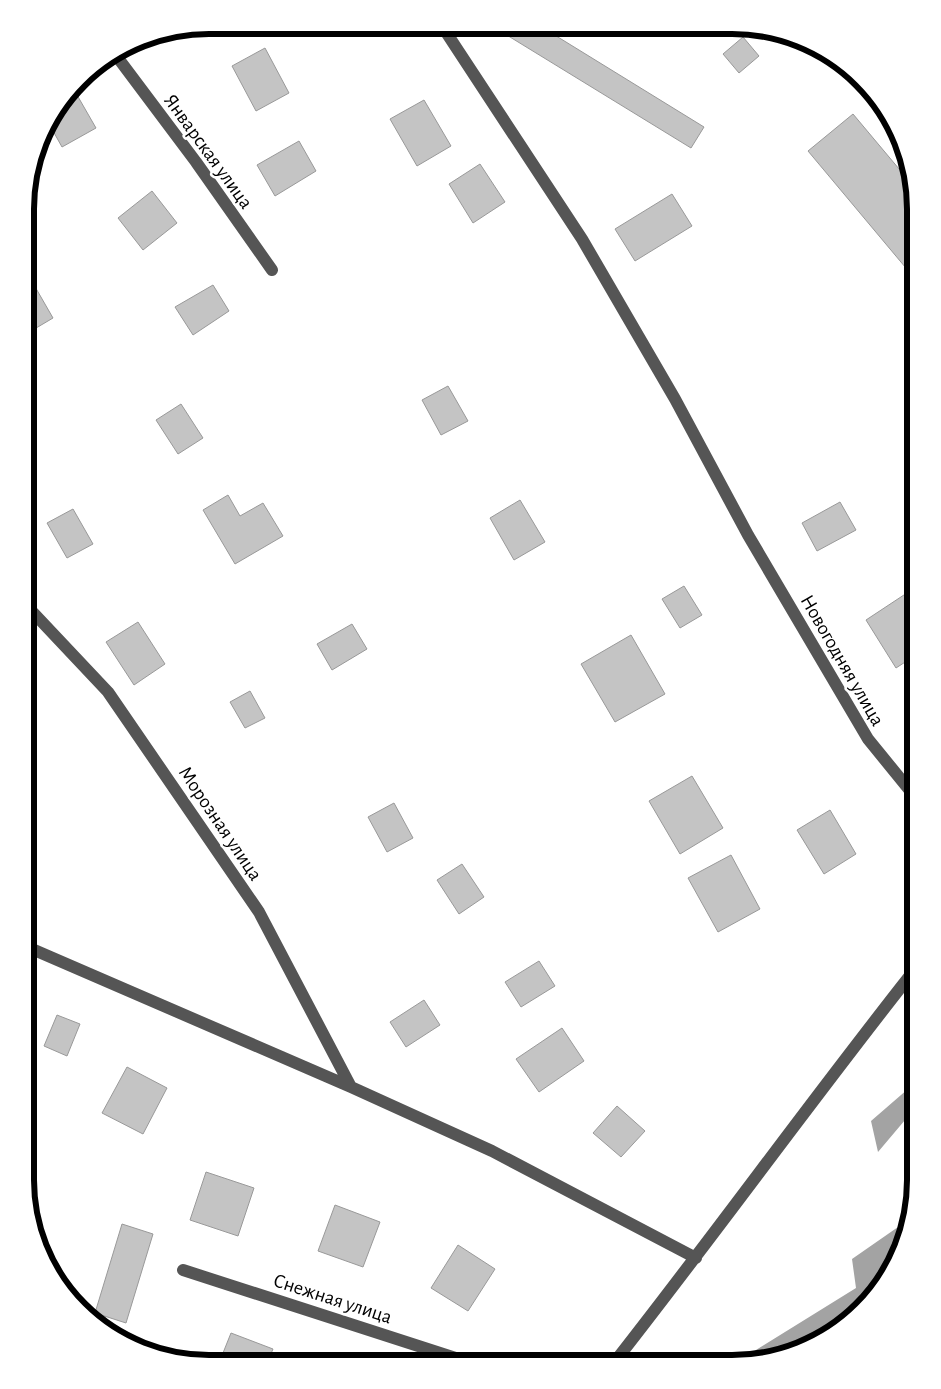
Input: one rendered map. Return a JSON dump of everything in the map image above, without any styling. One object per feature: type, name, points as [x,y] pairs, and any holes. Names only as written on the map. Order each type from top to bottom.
[{"type":"street","name":"Новогодняя улица","points":[[447,34],[582,239],[675,399],[748,534],[868,739],[907,787]]},
{"type":"street","name":"Январская улица","points":[[118,59],[196,162],[272,270]]},
{"type":"street","name":"Морозная улица","points":[[34,613],[108,692],[258,912],[351,1087]]},
{"type":"street","points":[[34,950],[351,1087],[492,1151],[696,1258]]},
{"type":"street","points":[[620,1355],[696,1258],[824,1084],[907,979]]},
{"type":"street","name":"Снежная улица","points":[[183,1270],[446,1355]]},
{"type":"shaded area","points":[[907,1090],[907,1118],[878,1152],[871,1121]]},
{"type":"shaded area","points":[[901,1225],[889,1258],[878,1278],[848,1312],[830,1326],[789,1346],[749,1354],[856,1288],[852,1259]]},
{"type":"building","points":[[505,34],[553,34],[704,127],[691,148]]},
{"type":"building","points":[[743,37],[759,56],[739,73],[723,54]]},
{"type":"building","points":[[265,48],[289,93],[256,111],[232,66]]},
{"type":"building","points":[[76,94],[96,128],[62,147],[53,130],[63,111]]},
{"type":"building","points":[[424,100],[451,146],[417,166],[390,119]]},
{"type":"building","points":[[853,114],[903,174],[907,208],[907,269],[808,151]]},
{"type":"building","points":[[299,141],[316,171],[275,196],[257,165]]},
{"type":"building","points":[[480,164],[505,202],[473,223],[449,184]]},
{"type":"building","points":[[152,191],[177,223],[143,250],[118,218]]},
{"type":"building","points":[[672,194],[692,226],[635,261],[615,229]]},
{"type":"building","points":[[34,285],[53,318],[34,329]]},
{"type":"building","points":[[213,285],[229,311],[193,335],[175,307]]},
{"type":"building","points":[[448,386],[468,421],[441,435],[422,400]]},
{"type":"building","points":[[181,404],[203,438],[178,454],[156,420]]},
{"type":"building","points":[[228,495],[240,516],[263,503],[283,536],[235,564],[203,510]]},
{"type":"building","points":[[520,500],[545,542],[514,560],[490,518]]},
{"type":"building","points":[[840,502],[856,530],[817,551],[802,523]]},
{"type":"building","points":[[73,509],[93,544],[67,558],[47,523]]},
{"type":"building","points":[[684,586],[702,615],[680,628],[662,599]]},
{"type":"building","points":[[907,593],[907,661],[896,668],[866,620]]},
{"type":"building","points":[[138,622],[165,664],[134,685],[106,642]]},
{"type":"building","points":[[352,624],[367,649],[332,670],[317,644]]},
{"type":"building","points":[[631,635],[665,694],[615,722],[581,664]]},
{"type":"building","points":[[250,691],[265,718],[245,728],[230,702]]},
{"type":"building","points":[[692,776],[723,828],[680,854],[649,801]]},
{"type":"building","points":[[394,803],[413,838],[387,852],[368,817]]},
{"type":"building","points":[[830,810],[856,854],[824,874],[797,830]]},
{"type":"building","points":[[731,855],[760,909],[718,932],[688,878]]},
{"type":"building","points":[[462,864],[484,897],[459,914],[437,880]]},
{"type":"building","points":[[539,961],[555,986],[521,1007],[505,982]]},
{"type":"building","points":[[424,1000],[440,1025],[406,1047],[390,1022]]},
{"type":"building","points":[[57,1015],[80,1024],[67,1056],[44,1046]]},
{"type":"building","points":[[562,1028],[584,1061],[539,1092],[516,1059]]},
{"type":"building","points":[[127,1067],[167,1088],[143,1134],[102,1113]]},
{"type":"building","points":[[617,1106],[645,1131],[621,1157],[593,1133]]},
{"type":"building","points":[[206,1172],[254,1188],[238,1236],[190,1220]]},
{"type":"building","points":[[335,1205],[380,1222],[363,1267],[318,1251]]},
{"type":"building","points":[[122,1224],[153,1234],[126,1323],[95,1313]]},
{"type":"building","points":[[458,1245],[495,1269],[468,1311],[431,1288]]},
{"type":"building","points":[[231,1333],[273,1349],[270,1355],[222,1355]]}]
